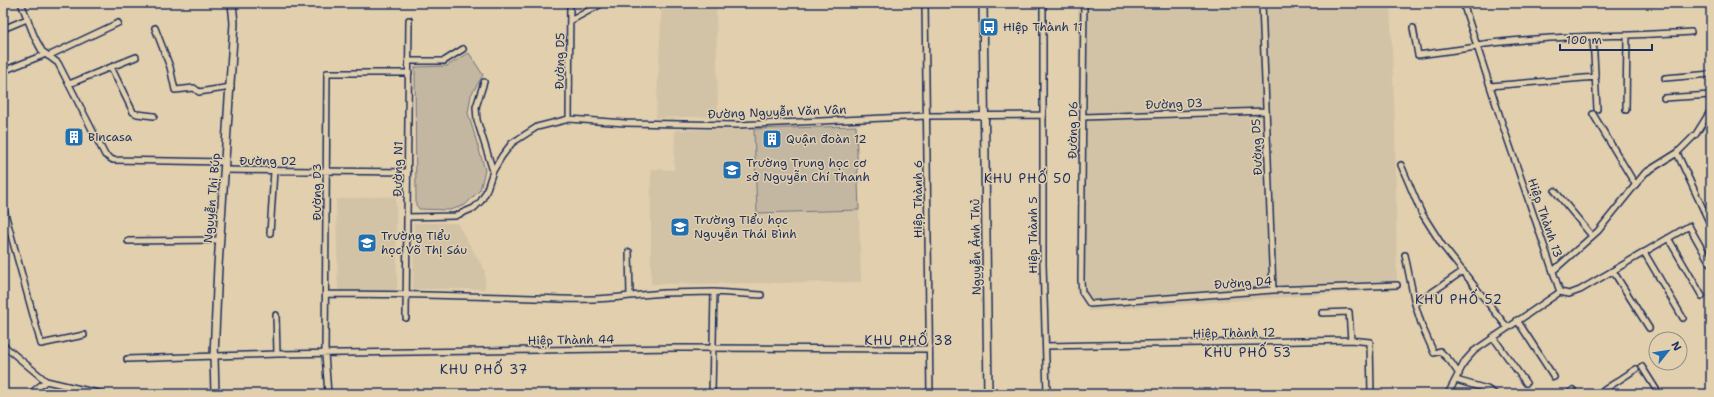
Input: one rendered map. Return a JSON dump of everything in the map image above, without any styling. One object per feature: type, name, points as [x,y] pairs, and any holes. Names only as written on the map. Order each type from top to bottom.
[{"type":"street","points":[[21,3],[35,38],[47,55],[58,63],[103,152],[113,160],[225,162]]},
{"type":"street","name":"Nguyễn Thị Búp","points":[[216,394],[214,356],[219,240],[231,87],[234,23],[232,3]]},
{"type":"street","name":"Đường D5","points":[[569,119],[570,3]]},
{"type":"street","points":[[570,21],[604,3]]},
{"type":"street","name":"Hiệp Thành 6","points":[[925,3],[930,394]]},
{"type":"street","name":"Nguyễn Ảnh Thủ","points":[[983,3],[986,114],[988,394]]},
{"type":"street","name":"Hiệp Thành 5","points":[[1043,3],[1043,264],[1047,394]]},
{"type":"street","name":"Đường D6","points":[[1084,3],[1081,280],[1082,292],[1090,304]]},
{"type":"street","name":"Đường D5","points":[[1262,3],[1273,290]]},
{"type":"street","name":"Hiệp Thành 13","points":[[1463,3],[1560,292]]},
{"type":"street","points":[[3,29],[27,20]]},
{"type":"street","name":"Đường N1","points":[[406,318],[409,20]]},
{"type":"street","points":[[3,71],[47,55],[118,23]]},
{"type":"street","points":[[155,28],[164,51],[175,90],[194,88],[199,92],[231,87]]},
{"type":"street","points":[[1413,28],[1418,55],[1520,39],[1626,37],[1691,32]]},
{"type":"street","points":[[1593,37],[1597,109]]},
{"type":"street","points":[[1626,37],[1626,110]]},
{"type":"street","points":[[409,61],[444,61],[463,49]]},
{"type":"street","points":[[69,84],[136,57]]},
{"type":"street","points":[[111,67],[133,112],[137,114],[154,116]]},
{"type":"street","name":"Đường D3","points":[[328,394],[326,354],[326,73],[409,74]]},
{"type":"street","points":[[1665,78],[1711,74]]},
{"type":"street","points":[[1490,86],[1596,77]]},
{"type":"street","points":[[484,82],[476,107],[477,120],[493,171]]},
{"type":"street","points":[[1664,98],[1711,94]]},
{"type":"street","points":[[1553,270],[1592,236],[1645,173],[1677,153],[1696,134],[1711,110]]},
{"type":"street","name":"Đường D3","points":[[1083,117],[1266,111]]},
{"type":"street","name":"Đường Nguyễn Văn Vân","points":[[407,218],[455,216],[466,212],[481,201],[493,171],[512,143],[537,127],[569,119],[625,123],[737,125],[986,114],[1043,115]]},
{"type":"street","points":[[1593,114],[1635,184]]},
{"type":"street","points":[[1677,153],[1711,226]]},
{"type":"street","points":[[1401,165],[1421,212],[1442,245],[1507,328]]},
{"type":"street","name":"Đường D2","points":[[224,170],[408,172]]},
{"type":"street","points":[[270,233],[274,170]]},
{"type":"street","points":[[1555,191],[1592,236]]},
{"type":"street","points":[[3,206],[41,344],[84,335]]},
{"type":"street","points":[[1448,394],[1465,361],[1493,337],[1517,320],[1560,292],[1569,294],[1580,290],[1688,226],[1711,265]]},
{"type":"street","points":[[1668,238],[1702,296]]},
{"type":"street","points":[[128,241],[219,240]]},
{"type":"street","points":[[630,252],[630,296]]},
{"type":"street","points":[[1644,252],[1683,318]]},
{"type":"street","points":[[1405,255],[1422,326],[1434,353],[1440,351],[1450,361],[1459,374]]},
{"type":"street","points":[[1416,304],[1463,271]]},
{"type":"street","points":[[1613,271],[1649,328]]},
{"type":"street","name":"Đường D4","points":[[1090,304],[1273,290],[1397,285]]},
{"type":"street","points":[[326,294],[406,294],[557,299],[613,298],[664,293],[714,292],[761,295]]},
{"type":"street","points":[[712,394],[714,292]]},
{"type":"street","points":[[1322,313],[1349,312],[1351,340]]},
{"type":"street","points":[[276,315],[277,354]]},
{"type":"street","points":[[1517,320],[1554,377]]},
{"type":"street","points":[[1493,337],[1526,383]]},
{"type":"street","name":"Hiệp Thành 12","points":[[1046,346],[1351,340],[1370,342],[1371,394]]},
{"type":"street","points":[[3,345],[46,381],[102,394]]},
{"type":"street","name":"Hiệp Thành 44","points":[[126,359],[277,354],[712,348],[929,349]]},
{"type":"street","points":[[1642,367],[1659,394]]},
{"type":"street","points":[[1598,394],[1636,369]]},
{"type":"street","points":[[1456,380],[1487,389],[1495,394]]},
{"type":"street","points":[[30,394],[46,381]]},
{"type":"street","points":[[1568,394],[1573,390]]},
{"type":"shaded area","points":[[662,3],[716,3],[718,116],[656,118]]},
{"type":"shaded area","points":[[1078,3],[1390,3],[1395,124],[1397,289],[1089,311],[1079,209]]},
{"type":"shaded area","points":[[469,53],[483,75],[471,95],[468,113],[485,170],[480,190],[465,205],[450,210],[419,209],[416,205],[415,67],[447,66]]},
{"type":"shaded area","points":[[856,126],[859,210],[757,213],[754,129]]},
{"type":"shaded area","name":"Trường Trung học cơ sở Nguyễn Chí Thanh","points":[[754,129],[757,213],[859,210],[861,282],[651,284],[651,169],[674,170],[675,130]]},
{"type":"shaded area","name":"Trường Tiểu học Võ Thị Sáu","points":[[396,196],[397,288],[393,292],[341,292],[338,289],[336,199]]},
{"type":"shaded area","points":[[414,223],[457,223],[485,271],[485,289],[413,289]]},
{"type":"place","name":"Hiệp Thành 11","points":[[989,27]]},
{"type":"place","name":"Bincasa","points":[[74,137]]},
{"type":"place","name":"Quận đoàn 12","points":[[772,139]]},
{"type":"place","name":"Trường Trung học cơ sở Nguyễn Chí Thanh","points":[[732,170]]},
{"type":"place","name":"Trường Tiểu học Nguyễn Thái Bình","points":[[680,227]]},
{"type":"place","name":"Trường Tiểu học Võ Thị Sáu","points":[[367,243]]},
{"type":"district","name":"KHU PHỐ 50","points":[[1028,178]]},
{"type":"district","name":"KHU PHỐ 52","points":[[1459,299]]},
{"type":"district","name":"KHU PHỐ 38","points":[[909,340]]},
{"type":"district","name":"KHU PHỐ 53","points":[[1248,352]]},
{"type":"district","name":"KHU PHỐ 37","points":[[484,369]]}]
